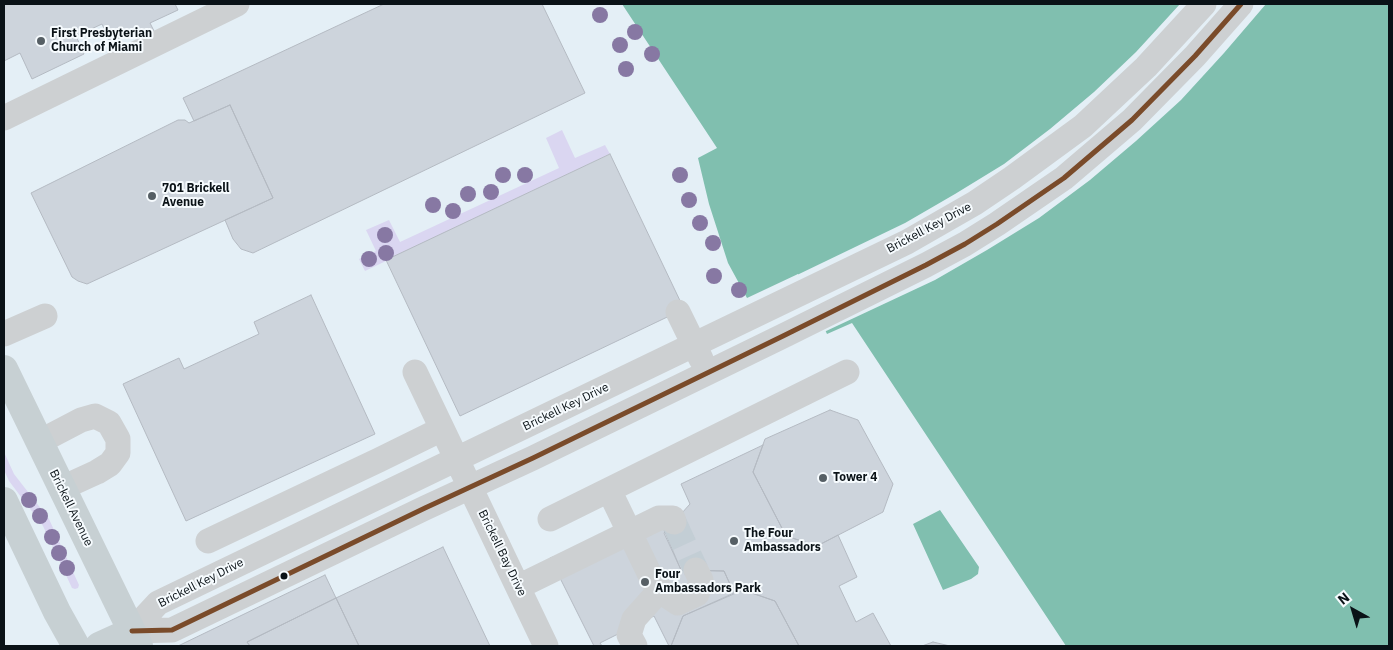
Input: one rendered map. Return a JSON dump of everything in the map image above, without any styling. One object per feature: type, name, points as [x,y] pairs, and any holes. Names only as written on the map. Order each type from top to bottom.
[{"type":"main road","name":"Brickell Avenue","points":[[4,369],[135,639]]},
{"type":"main road","points":[[4,501],[57,612],[76,646]]},
{"type":"main road","points":[[99,646],[135,639]]},
{"type":"street","points":[[4,118],[237,4]]},
{"type":"street","name":"Brickell Key Drive","points":[[135,639],[158,603],[907,242],[975,203],[1041,158],[1083,126],[1146,67],[1204,4]]},
{"type":"street","points":[[135,639],[172,630],[708,373],[965,244],[1064,178],[1139,114],[1195,56],[1241,4]]},
{"type":"street","points":[[678,312],[708,373]]},
{"type":"street","points":[[4,334],[45,316]]},
{"type":"street","name":"Brickell Bay Drive","points":[[415,372],[546,646]]},
{"type":"street","points":[[550,519],[847,372]]},
{"type":"street","points":[[39,442],[81,420],[95,416],[109,422],[118,439],[118,453],[110,464],[98,472],[62,488]]},
{"type":"street","points":[[208,541],[442,429]]},
{"type":"street","points":[[609,490],[653,581],[660,590],[678,603],[697,594],[701,580],[696,570]]},
{"type":"street","points":[[518,587],[659,518],[673,518],[674,522]]},
{"type":"street","points":[[635,646],[629,635],[634,619],[660,590]]},
{"type":"shaded area","points":[[622,4],[1389,4],[1389,646],[1066,646],[852,323],[827,334],[798,274],[747,298],[728,263],[709,204],[698,158],[717,148]]},
{"type":"shaded area","points":[[562,130],[575,158],[605,145],[610,154],[365,271],[359,259],[376,251],[366,230],[389,220],[400,242],[559,168],[546,138]]},
{"type":"shaded area","points":[[4,452],[14,474],[49,519],[79,585],[78,588],[72,588],[43,526],[9,481],[4,470]]},
{"type":"shaded area","points":[[940,510],[979,567],[978,574],[971,579],[943,590],[913,524]]},
{"type":"pier","points":[[1180,4],[1266,4],[1181,100],[1090,180],[1039,218],[935,280],[824,332],[797,275],[905,223],[1004,164],[1094,92],[1136,52]]},
{"type":"building","name":"First Presbyterian Church of Miami","points":[[4,4],[175,4],[178,10],[150,23],[158,39],[142,47],[134,31],[110,42],[102,24],[76,36],[84,54],[32,79],[20,53],[4,61]]},
{"type":"building","points":[[384,4],[542,4],[585,93],[253,253],[241,249],[233,239],[225,220],[273,198],[230,105],[194,121],[183,98]]},
{"type":"building","name":"701 Brickell Avenue","points":[[230,105],[273,198],[87,284],[72,277],[31,193],[178,120],[185,120],[189,123]]},
{"type":"building","points":[[610,154],[684,309],[460,416],[386,260]]},
{"type":"building","points":[[311,295],[375,434],[186,521],[123,384],[179,358],[184,369],[259,334],[254,322]]},
{"type":"building","name":"Tower 4","points":[[830,410],[858,420],[893,484],[883,512],[817,546],[786,536],[753,472],[765,439]]},
{"type":"building","name":"The Four Ambassadors","points":[[763,445],[753,472],[786,536],[817,546],[838,535],[857,577],[839,586],[856,622],[873,613],[891,646],[799,646],[775,601],[743,590],[734,593],[724,571],[681,570],[664,533],[690,504],[681,484]]},
{"type":"building","name":"Four Ambassadors Park","points":[[659,518],[681,570],[724,571],[734,593],[683,616],[671,646],[669,646],[654,616],[600,643],[602,646],[594,646],[550,558]]},
{"type":"building","points":[[443,547],[490,646],[359,646],[336,598]]},
{"type":"building","points":[[325,575],[336,598],[247,642],[250,646],[178,646]]},
{"type":"building","points":[[743,590],[775,601],[799,646],[671,646],[683,616]]},
{"type":"building","points":[[336,598],[359,646],[250,646],[247,642]]},
{"type":"building","points":[[933,642],[950,646],[922,646]]},
{"type":"tunnel","points":[[674,522],[696,570]]},
{"type":"transit line","points":[[132,631],[172,630],[533,458],[783,336],[965,244],[1064,178],[1132,120],[1195,56],[1241,4]]},
{"type":"place","name":"First Presbyterian Church of Miami","points":[[41,41]]},
{"type":"place","name":"701 Brickell Avenue","points":[[152,196]]},
{"type":"place","name":"Tower 4","points":[[823,478]]},
{"type":"place","name":"The Four Ambassadors","points":[[734,541]]},
{"type":"place","name":"Four Ambassadors Park","points":[[645,582]]}]
